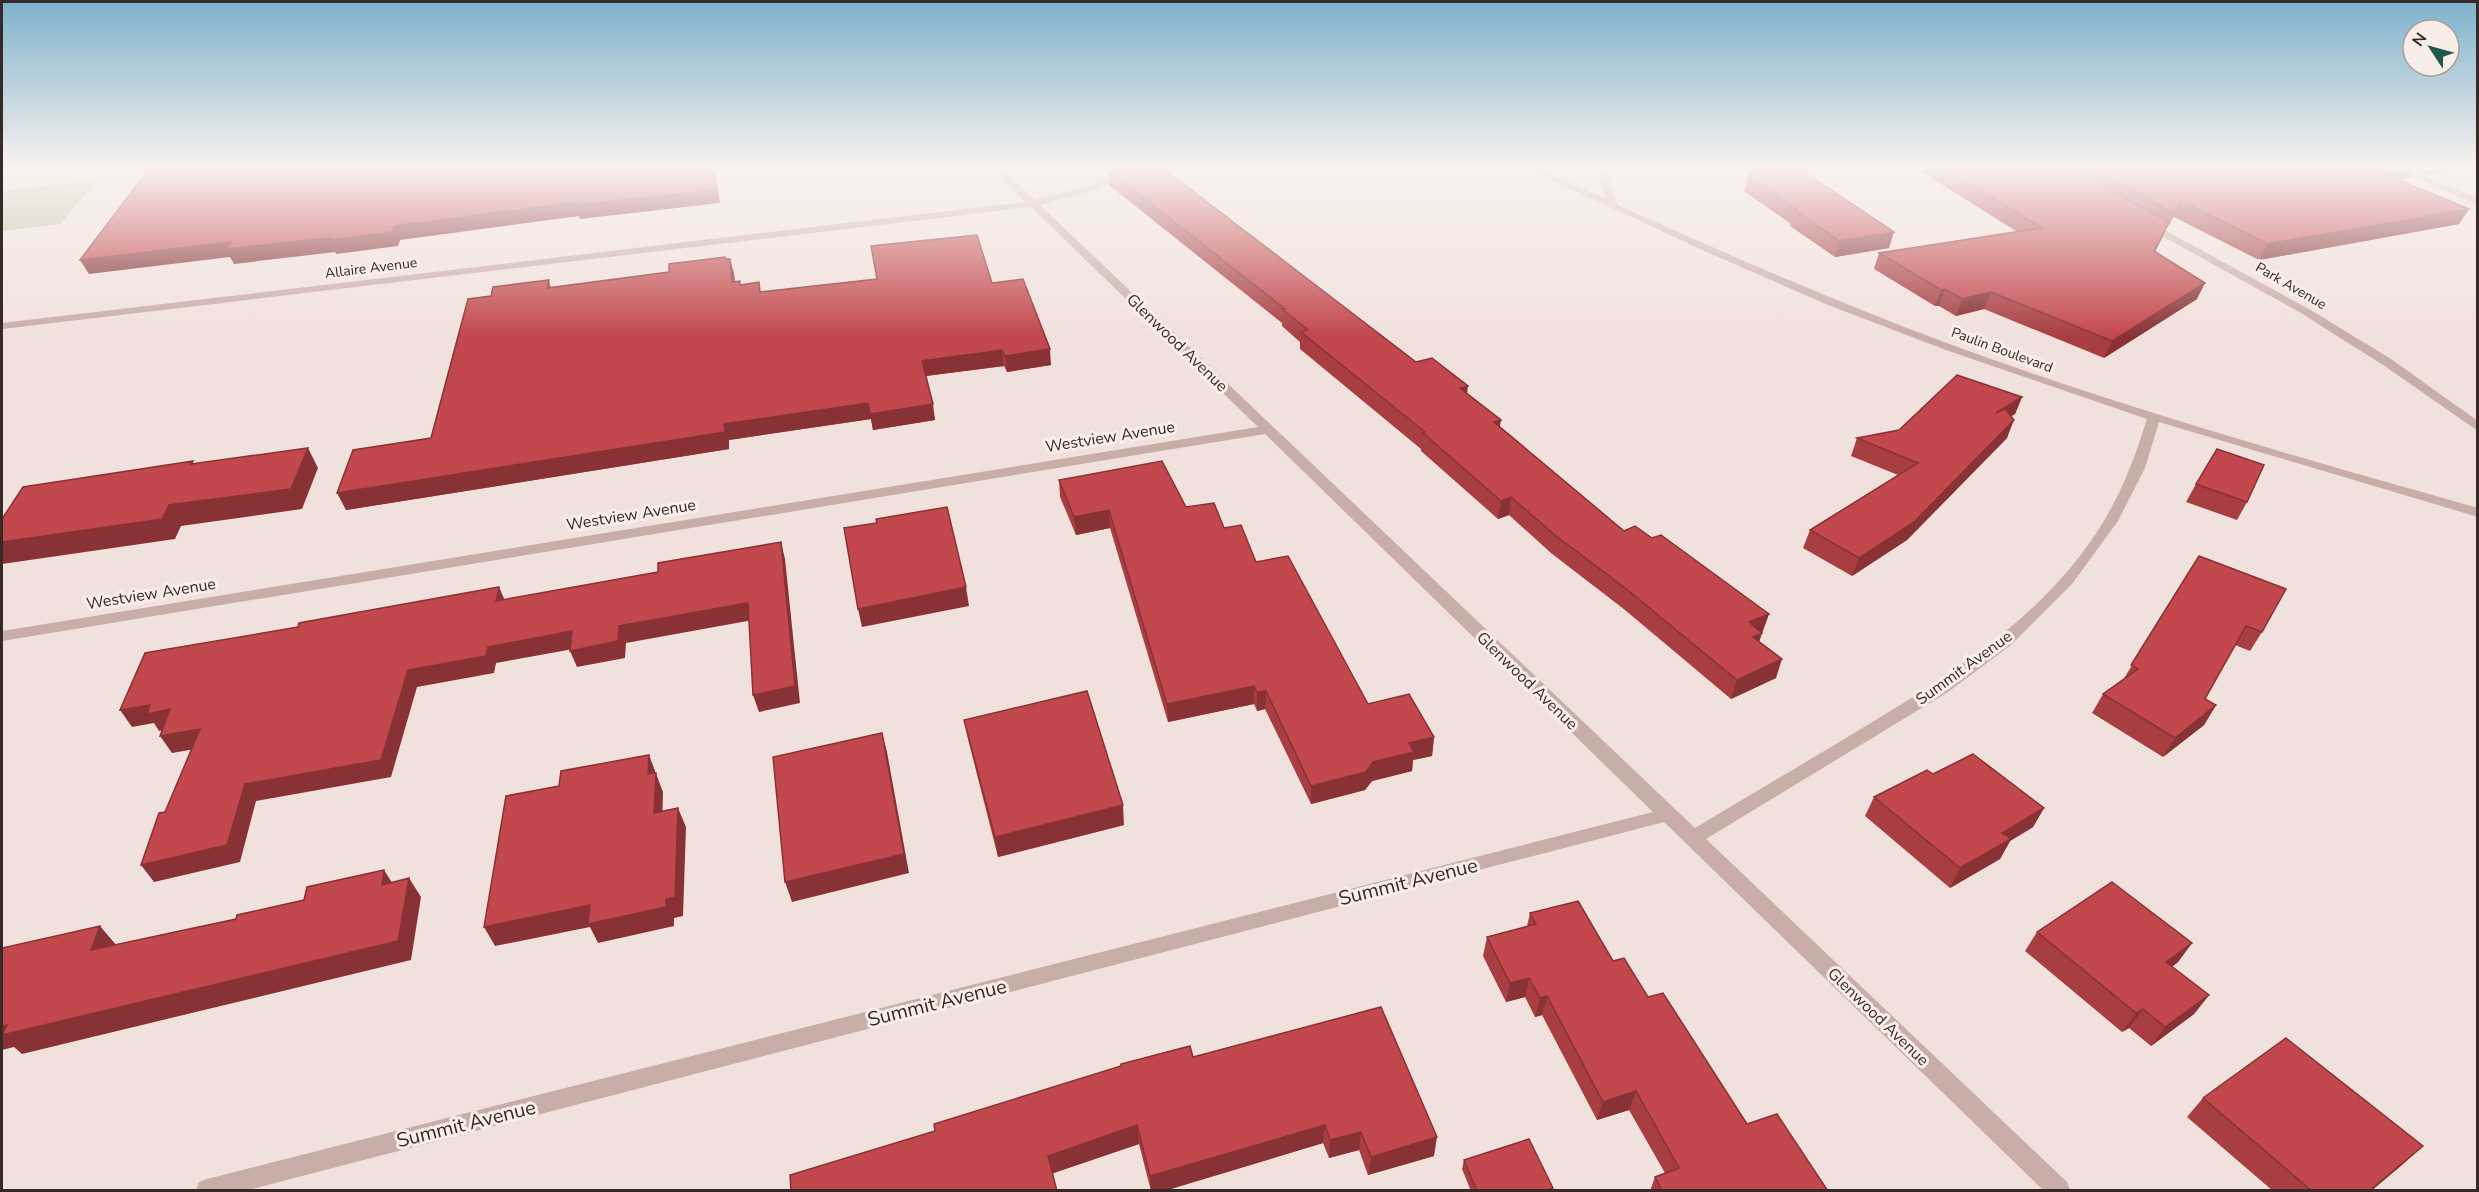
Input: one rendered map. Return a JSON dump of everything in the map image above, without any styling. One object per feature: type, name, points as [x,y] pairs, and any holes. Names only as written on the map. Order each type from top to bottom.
[{"type":"street","name":"Allaire Avenue","points":[[2,326],[859,225]]},
{"type":"street","name":"Glenwood Avenue","points":[[1054,225],[2059,1191]]},
{"type":"street","name":"Paulin Boulevard","points":[[1654,225],[1759,273],[1876,321],[2011,370],[2154,418],[2478,513]]},
{"type":"street","name":"Park Avenue","points":[[2148,225],[2305,311],[2387,362],[2478,427]]},
{"type":"street","name":"Summit Avenue","points":[[1692,839],[1942,688],[2005,641],[2067,581],[2111,521],[2138,468],[2154,418]]},
{"type":"street","name":"Westview Avenue","points":[[2,636],[1266,429]]},
{"type":"street","name":"Summit Avenue","points":[[207,1191],[1667,815]]},
{"type":"green space","points":[[2,225],[55,225],[2,231]]},
{"type":"building","points":[[107,225],[404,225],[394,226],[392,232],[329,240],[330,238],[226,249],[231,242],[80,260]]},
{"type":"building","points":[[1178,225],[1237,225],[1416,362],[1432,358],[1468,386],[1460,388],[1501,420],[1494,422],[1624,531],[1635,526],[1652,538],[1661,535],[1769,614],[1749,622],[1762,633],[1753,637],[1782,659],[1737,680],[1629,591],[1555,535],[1511,497],[1501,501],[1423,433],[1425,432],[1301,332],[1308,330],[1282,309],[1285,309]]},
{"type":"building","points":[[1815,225],[1883,225],[1894,232],[1839,241]]},
{"type":"building","points":[[2037,225],[2168,225],[2154,251],[2205,283],[2112,341],[1991,292],[1962,299],[1945,289],[1941,290],[1879,253],[2042,228]]},
{"type":"building","points":[[2228,225],[2379,225],[2267,244]]},
{"type":"building","points":[[977,235],[992,283],[1023,279],[1050,349],[1005,356],[1002,350],[922,361],[933,404],[870,414],[868,403],[724,424],[725,432],[337,493],[353,450],[431,438],[468,299],[491,296],[493,287],[549,280],[547,288],[669,272],[669,264],[725,257],[730,259],[732,282],[740,281],[740,285],[759,282],[760,292],[877,279],[871,246]]},
{"type":"building","points":[[1957,375],[2022,397],[1996,413],[2005,409],[2014,420],[1914,522],[1859,558],[1810,530],[1918,463],[1857,438],[1899,430]]},
{"type":"building","points":[[308,448],[291,489],[169,505],[162,519],[2,542],[2,519],[23,487],[193,461],[191,464]]},
{"type":"building","points":[[2217,449],[2264,465],[2247,502],[2196,484]]},
{"type":"building","points":[[1162,461],[1186,507],[1214,503],[1224,528],[1241,525],[1256,562],[1288,556],[1368,704],[1409,694],[1434,737],[1409,743],[1414,752],[1373,762],[1366,772],[1311,786],[1266,691],[1257,692],[1254,686],[1167,704],[1109,510],[1074,517],[1059,480]]},
{"type":"building","points":[[947,507],[966,587],[858,609],[844,528],[877,523],[876,519]]},
{"type":"building","points":[[781,542],[795,686],[753,695],[748,603],[619,626],[618,641],[570,651],[572,631],[488,647],[486,656],[408,670],[381,760],[245,784],[227,845],[141,865],[159,813],[165,812],[200,729],[160,736],[170,709],[147,714],[150,705],[120,710],[145,653],[298,627],[299,623],[499,587],[496,601],[658,572],[658,563]]},
{"type":"building","points":[[2199,556],[2286,589],[2262,632],[2246,626],[2205,699],[2216,705],[2175,738],[2103,694],[2138,669],[2131,665]]},
{"type":"building","points":[[1087,691],[1123,805],[995,837],[964,720]]},
{"type":"building","points":[[882,733],[904,854],[785,882],[773,757]]},
{"type":"building","points":[[1973,754],[2044,808],[2002,833],[2011,839],[1960,868],[1874,797],[1927,770],[1933,774]]},
{"type":"building","points":[[649,755],[648,774],[656,773],[654,813],[678,808],[675,897],[666,899],[666,907],[588,924],[590,905],[484,927],[506,796],[559,786],[561,771]]},
{"type":"building","points":[[384,870],[382,885],[409,878],[398,941],[2,1035],[7,1025],[2,1026],[2,948],[100,926],[91,950],[236,919],[237,915],[304,900],[307,887]]},
{"type":"building","points":[[2112,882],[2192,943],[2166,962],[2209,995],[2165,1027],[2143,1009],[2136,1013],[2037,932]]},
{"type":"building","points":[[1578,901],[1613,961],[1624,958],[1648,997],[1663,993],[1747,1124],[1777,1114],[1828,1191],[1662,1191],[1655,1177],[1679,1168],[1636,1091],[1603,1102],[1547,996],[1540,998],[1529,978],[1510,983],[1487,937],[1536,924],[1530,913]]},
{"type":"building","points":[[1381,1007],[1437,1137],[1371,1157],[1361,1132],[1330,1140],[1325,1125],[1150,1176],[1137,1125],[1048,1156],[1057,1191],[791,1191],[790,1175],[935,1131],[934,1124],[1121,1066],[1121,1064],[1190,1046],[1193,1057]]},
{"type":"building","points":[[2286,1038],[2423,1146],[2369,1191],[2312,1191],[2203,1098]]},
{"type":"building","points":[[1529,1139],[1553,1188],[1544,1191],[1477,1191],[1464,1160]]}]
